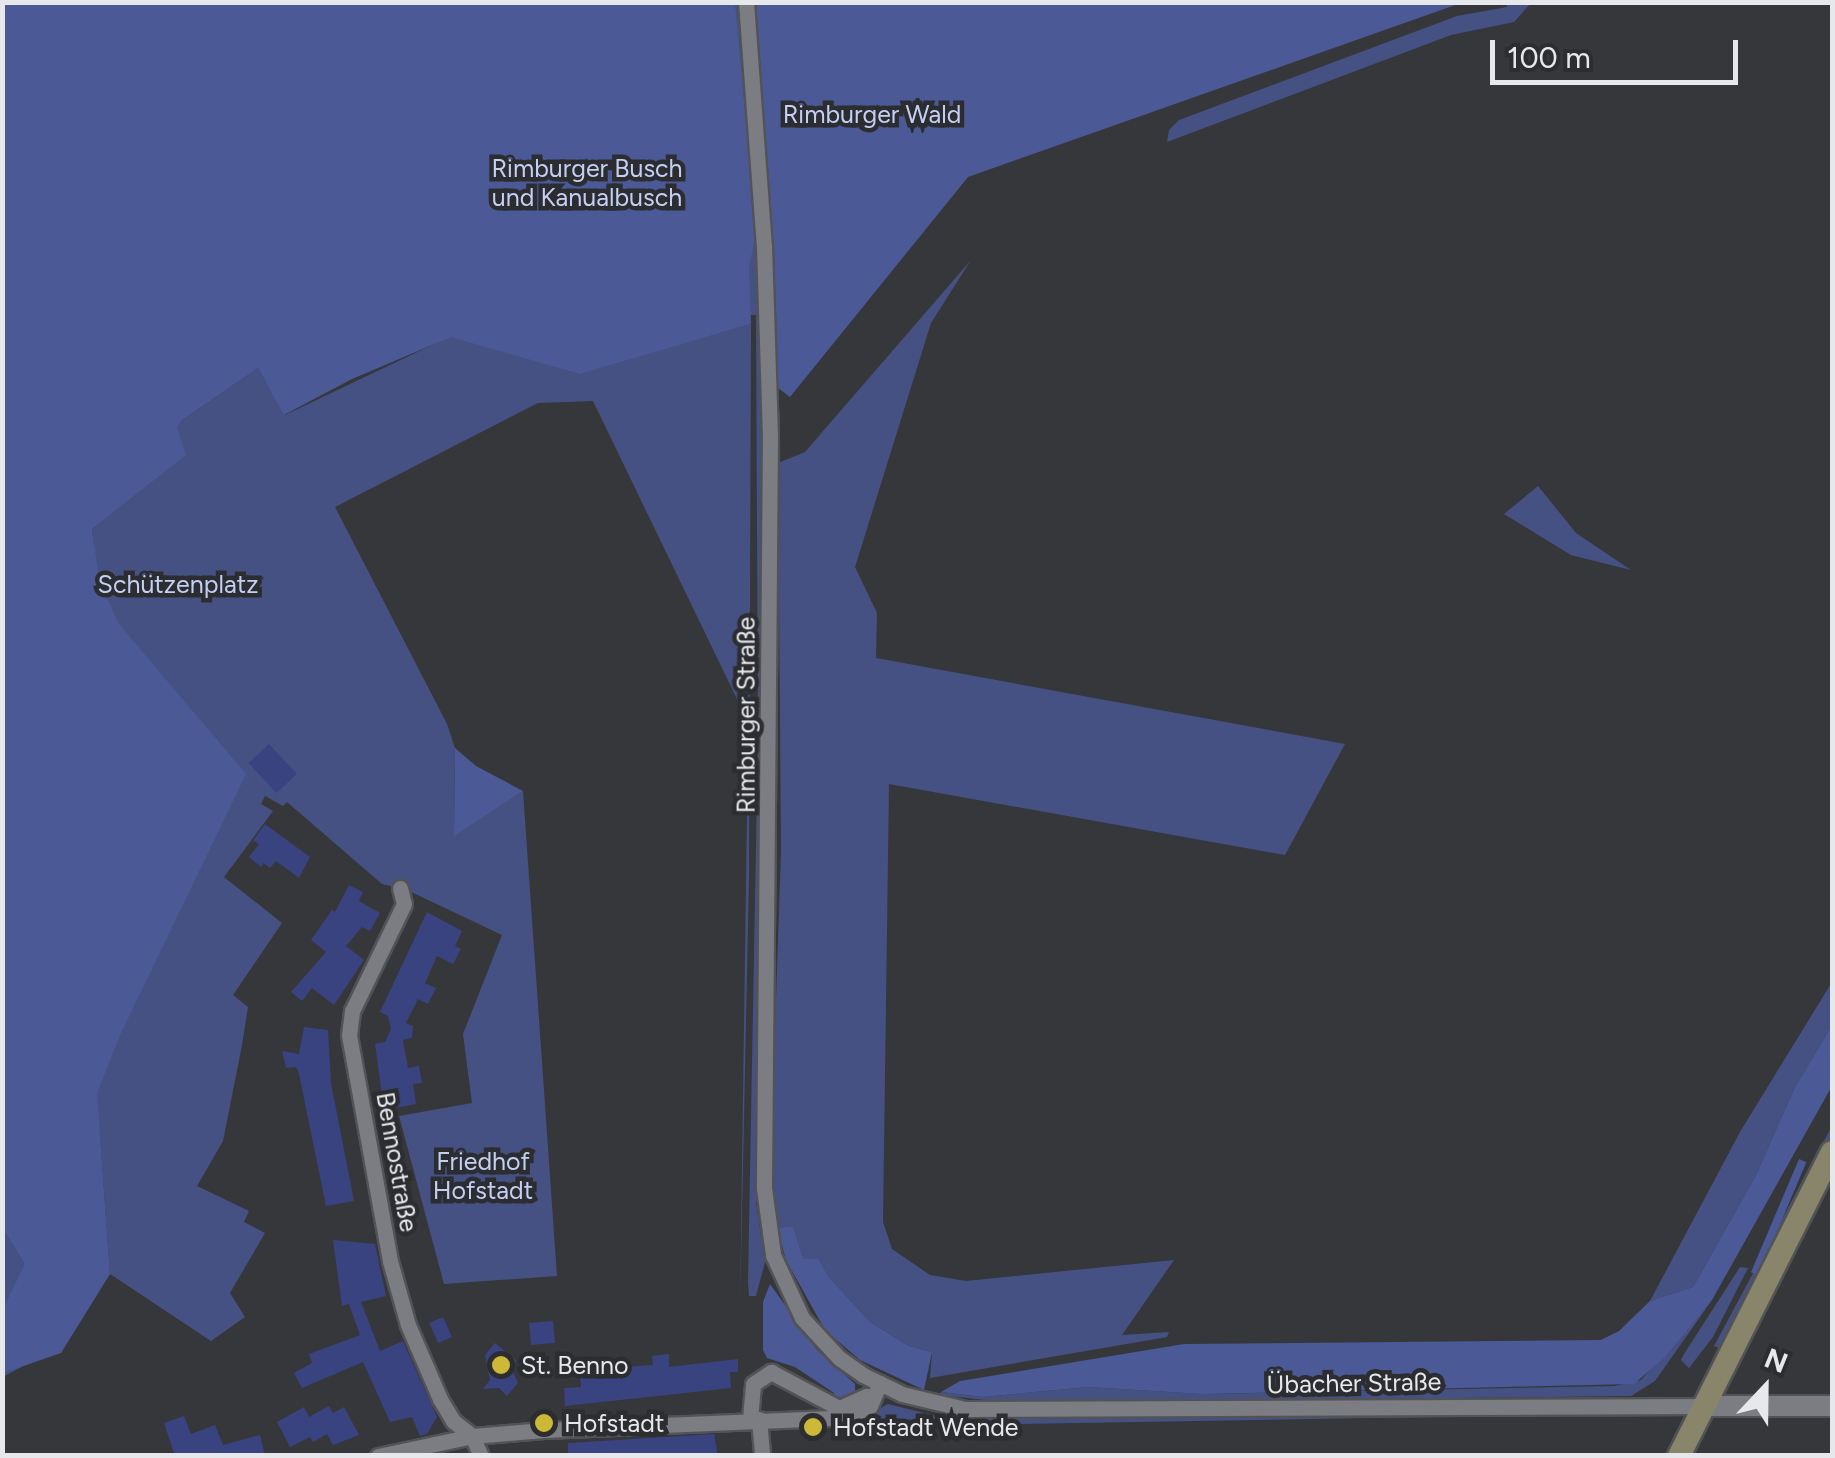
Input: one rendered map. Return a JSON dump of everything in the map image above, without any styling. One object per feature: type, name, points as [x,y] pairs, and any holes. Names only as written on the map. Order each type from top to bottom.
[{"type":"main road","points":[[1679,1456],[1832,1152]]},
{"type":"street","name":"Rimburger Straße","points":[[746,2],[764,246],[770,436],[767,1231],[786,1288],[802,1318],[839,1358],[880,1383]]},
{"type":"street","name":"Bennostraße","points":[[400,888],[404,904],[352,1011],[348,1034],[390,1261],[408,1324],[446,1410],[472,1436],[481,1456]]},
{"type":"street","points":[[762,1456],[754,1419],[753,1384],[762,1374],[779,1374],[839,1408],[860,1402],[880,1383]]},
{"type":"street","points":[[378,1456],[472,1436],[848,1417],[870,1406],[880,1383]]},
{"type":"street","name":"Übacher Straße","points":[[880,1383],[929,1403],[965,1409],[1832,1406]]},
{"type":"street","points":[[785,1418],[794,1409],[797,1386]]},
{"type":"green space","points":[[3,3],[1377,3],[959,167],[786,369],[762,325],[756,1202],[765,1262],[756,1296],[749,1296],[748,1282],[758,737],[756,315],[732,314],[653,352],[751,324],[749,876],[740,1309],[747,814],[737,699],[593,401],[538,403],[335,507],[447,724],[455,748],[454,835],[523,791],[557,1276],[444,1284],[399,1116],[472,1103],[463,1034],[502,935],[407,890],[382,884],[287,802],[283,806],[265,796],[261,804],[273,811],[224,877],[282,923],[233,995],[248,1007],[242,1045],[223,1141],[197,1186],[249,1211],[244,1222],[265,1233],[230,1293],[245,1317],[211,1341],[110,1274],[100,1137],[40,1357],[3,1377]],"holes":[[[395,209],[579,374],[451,336],[285,415],[258,368],[181,421],[176,428],[185,455],[92,529],[97,573],[55,450]]]},
{"type":"green space","name":"Rimburger Busch und Kanualbusch","points":[[3,3],[735,3],[756,232],[749,268],[751,324],[579,374],[451,337],[352,379],[284,415],[258,368],[181,421],[177,428],[186,455],[92,529],[99,579],[118,623],[246,774],[121,1033],[97,1093],[110,1274],[61,1353],[3,1373],[3,1309],[25,1264],[3,1228]]},
{"type":"green space","name":"Rimburger Wald","points":[[753,3],[1461,3],[968,177],[790,397],[777,387]]},
{"type":"green space","points":[[1506,3],[1531,3],[1514,22],[1451,35],[1167,142],[1169,130],[1179,120],[1457,16],[1507,7]]},
{"type":"green space","points":[[971,260],[931,323],[855,567],[877,613],[876,658],[1345,744],[1285,855],[889,784],[883,1222],[892,1249],[930,1275],[966,1281],[1174,1260],[1122,1335],[1169,1332],[1167,1337],[930,1378],[932,1352],[909,1346],[870,1322],[828,1276],[819,1259],[803,1260],[793,1226],[777,1228],[774,1212],[773,1090],[781,851],[778,463],[805,452]]},
{"type":"green space","points":[[1538,486],[1576,533],[1631,570],[1571,555],[1504,514]]},
{"type":"green space","points":[[455,748],[476,766],[523,791],[454,836]]},
{"type":"green space","points":[[1832,982],[1832,1025],[1794,1089],[1756,1175],[1693,1287],[1650,1301],[1740,1132]]},
{"type":"green space","points":[[1832,1025],[1832,1086],[1712,1300],[1665,1357],[1634,1384],[1202,1394],[1088,1387],[983,1397],[941,1392],[960,1381],[1184,1344],[1601,1340],[1619,1331],[1650,1301],[1693,1287],[1756,1175],[1794,1089]]},
{"type":"green space","points":[[1832,1126],[1832,1135],[1720,1348],[1714,1346]]},
{"type":"green space","points":[[1799,1159],[1806,1162],[1758,1275],[1751,1272]]},
{"type":"green space","points":[[793,1226],[803,1259],[819,1259],[828,1276],[870,1322],[909,1346],[932,1352],[924,1390],[860,1360],[825,1330],[786,1260],[777,1228]]},
{"type":"green space","points":[[1740,1267],[1748,1268],[1713,1337],[1689,1368],[1681,1360],[1684,1354]]},
{"type":"green space","points":[[770,1284],[817,1350],[855,1384],[855,1392],[848,1397],[832,1397],[834,1393],[795,1367],[767,1358],[763,1350],[763,1302]]},
{"type":"green space","points":[[1712,1300],[1655,1381],[1631,1396],[1013,1403],[940,1395],[941,1392],[983,1397],[1088,1387],[1202,1394],[1615,1386],[1641,1380]]},
{"type":"green space","points":[[888,1404],[932,1415],[994,1418],[1605,1414],[846,1427]]},
{"type":"building","points":[[269,744],[297,774],[276,793],[249,763]]},
{"type":"building","points":[[265,824],[310,857],[299,878],[276,861],[270,868],[264,863],[261,867],[249,857],[259,844],[253,840]]},
{"type":"building","points":[[349,885],[363,892],[359,901],[380,913],[370,931],[362,927],[346,946],[364,960],[334,1005],[312,988],[302,1001],[291,992],[326,952],[311,940],[332,910],[335,912]]},
{"type":"building","points":[[427,912],[462,931],[455,946],[461,949],[453,964],[437,956],[425,983],[436,988],[428,1004],[418,999],[406,1023],[413,1026],[412,1038],[403,1040],[408,1068],[419,1066],[422,1083],[413,1084],[416,1104],[384,1110],[375,1044],[385,1042],[391,1029],[388,1016],[380,1012]]},
{"type":"building","points":[[304,1027],[328,1030],[331,1083],[354,1201],[326,1206],[299,1074],[296,1067],[286,1068],[282,1051],[299,1054]]},
{"type":"building","points":[[333,1240],[375,1244],[386,1296],[361,1302],[380,1351],[403,1341],[437,1417],[427,1434],[420,1436],[412,1417],[390,1422],[363,1362],[302,1388],[294,1373],[312,1363],[309,1354],[360,1335],[349,1304],[342,1306]]},
{"type":"building","points":[[443,1317],[452,1337],[438,1343],[429,1323]]},
{"type":"building","points":[[553,1321],[555,1343],[531,1345],[529,1323]]},
{"type":"building","name":"St. Benno","points":[[495,1343],[516,1360],[513,1372],[518,1383],[507,1396],[499,1388],[483,1389],[490,1380],[485,1355]]},
{"type":"building","points":[[669,1354],[669,1367],[738,1359],[738,1372],[730,1372],[731,1388],[565,1406],[564,1388],[581,1387],[579,1369],[591,1363],[623,1358],[624,1367],[653,1365],[652,1356]]},
{"type":"building","points":[[329,1406],[333,1413],[344,1407],[359,1435],[333,1445],[327,1434],[290,1447],[277,1422],[304,1407],[309,1417]]},
{"type":"building","points":[[184,1416],[191,1434],[215,1425],[223,1445],[260,1435],[265,1456],[175,1456],[164,1423]]},
{"type":"building","points":[[714,1434],[718,1456],[568,1456],[568,1443]]},
{"type":"place","name":"St. Benno","points":[[501,1365]]},
{"type":"place","name":"Hofstadt","points":[[544,1423]]},
{"type":"place","name":"Hofstadt Wende","points":[[813,1427]]},
{"type":"park label","name":"Schützenplatz","points":[[178,584]]},
{"type":"park label","name":"Friedhof Hofstadt","points":[[483,1176]]}]
